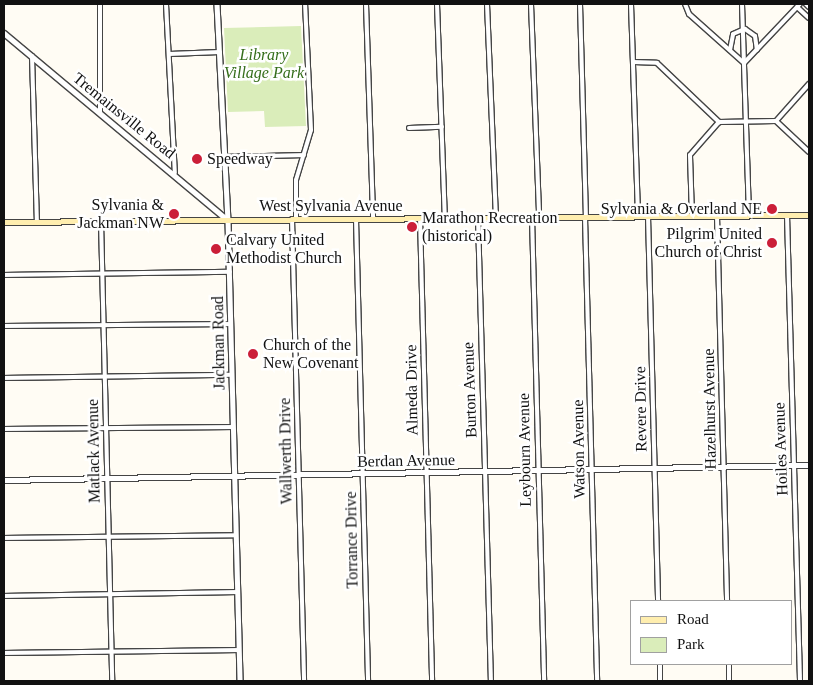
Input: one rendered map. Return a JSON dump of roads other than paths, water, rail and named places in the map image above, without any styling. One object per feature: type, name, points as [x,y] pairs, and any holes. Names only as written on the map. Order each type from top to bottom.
[{"type":"main road","name":"West Sylvania Avenue","points":[[4,222],[809,214]]},
{"type":"street","points":[[100,4],[100,112]]},
{"type":"street","points":[[166,4],[174,174]]},
{"type":"street","name":"Jackman Road","points":[[218,4],[230,272],[240,681]]},
{"type":"street","name":"Wallwerth Drive","points":[[304,681],[294,219],[296,180],[311,125],[305,4]]},
{"type":"street","points":[[366,4],[374,219]]},
{"type":"street","points":[[437,4],[446,218]]},
{"type":"street","points":[[487,4],[496,218]]},
{"type":"street","points":[[531,4],[539,217]]},
{"type":"street","name":"Watson Avenue","points":[[580,4],[597,681]]},
{"type":"street","points":[[631,4],[638,216]]},
{"type":"street","points":[[685,4],[689,14],[744,63]]},
{"type":"street","points":[[742,4],[749,215]]},
{"type":"street","points":[[806,4],[809,7]]},
{"type":"street","points":[[744,63],[798,6],[809,18]]},
{"type":"street","points":[[731,52],[730,38],[743,29]]},
{"type":"street","points":[[743,29],[755,36],[756,51]]},
{"type":"street","name":"Tremainsville Road","points":[[4,33],[228,220]]},
{"type":"street","points":[[169,54],[220,52]]},
{"type":"street","points":[[32,56],[36,222]]},
{"type":"street","points":[[633,62],[657,63],[719,122],[776,121],[809,152]]},
{"type":"street","points":[[776,121],[809,84]]},
{"type":"street","points":[[692,216],[690,155],[719,122]]},
{"type":"street","points":[[409,128],[442,127]]},
{"type":"street","points":[[226,158],[304,155]]},
{"type":"street","name":"Hoiles Avenue","points":[[787,215],[800,681]]},
{"type":"street","name":"Revere Drive","points":[[648,216],[658,600]]},
{"type":"street","name":"Hazelhurst Avenue","points":[[718,216],[727,600]]},
{"type":"street","name":"Leybourn Avenue","points":[[532,217],[544,681]]},
{"type":"street","name":"Almeda Drive","points":[[420,218],[432,681]]},
{"type":"street","name":"Burton Avenue","points":[[478,218],[490,681]]},
{"type":"street","name":"Torrance Drive","points":[[356,219],[368,681]]},
{"type":"street","name":"Matlack Avenue","points":[[101,221],[112,681]]},
{"type":"street","points":[[4,274],[230,272]]},
{"type":"street","points":[[4,326],[231,324]]},
{"type":"street","points":[[4,378],[232,375]]},
{"type":"street","points":[[4,429],[234,427]]},
{"type":"street","name":"Berdan Avenue","points":[[4,480],[809,465]]},
{"type":"street","points":[[4,538],[236,535]]},
{"type":"street","points":[[4,596],[237,592]]},
{"type":"street","points":[[4,653],[239,650]]},
{"type":"street","points":[[660,665],[660,681]]},
{"type":"street","points":[[728,665],[729,681]]},
{"type":"place","name":"Speedway","points":[[197,159]]},
{"type":"place","name":"Sylvania & Overland NE","points":[[772,209]]},
{"type":"place","name":"Sylvania & Jackman NW","points":[[174,214]]},
{"type":"place","name":"Marathon Recreation (historical)","points":[[412,227]]},
{"type":"place","name":"Pilgrim United Church of Christ","points":[[772,243]]},
{"type":"place","name":"Calvary United Methodist Church","points":[[216,249]]},
{"type":"place","name":"Church of the New Covenant","points":[[253,354]]},
{"type":"park label","name":"Library Village Park","points":[[264,64]]}]
